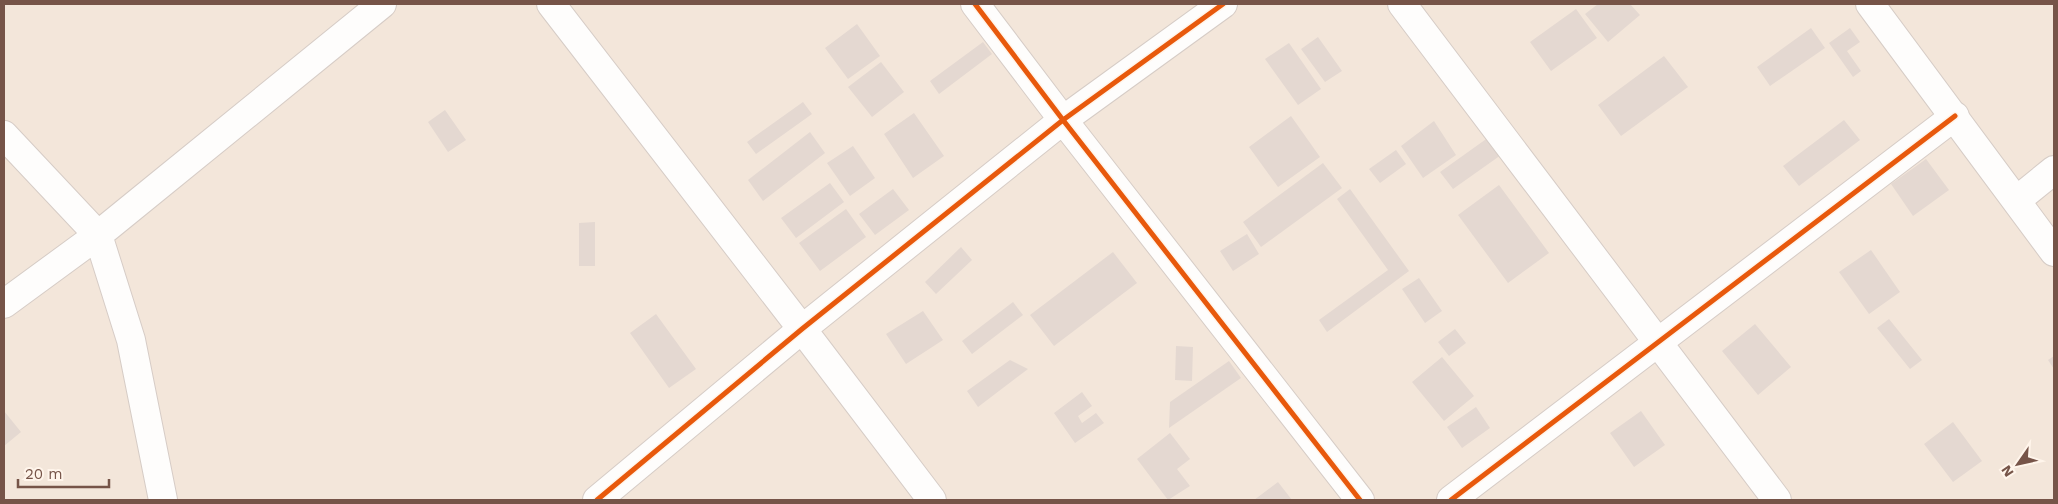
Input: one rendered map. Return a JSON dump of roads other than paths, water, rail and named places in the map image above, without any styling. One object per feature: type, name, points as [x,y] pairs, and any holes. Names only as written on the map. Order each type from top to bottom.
[{"type":"street","points":[[4,304],[98,235],[382,4]]},
{"type":"street","points":[[551,4],[932,500]]},
{"type":"street","points":[[975,4],[1063,120],[1360,500]]},
{"type":"street","points":[[597,500],[802,329],[1063,120],[1223,4]]},
{"type":"street","points":[[1402,4],[1777,500]]},
{"type":"street","points":[[1870,4],[1955,116],[2054,252]]},
{"type":"street","points":[[1451,500],[1955,116]]},
{"type":"street","points":[[4,135],[98,235],[132,340],[163,500]]},
{"type":"street","points":[[2017,200],[2054,170]]}]
